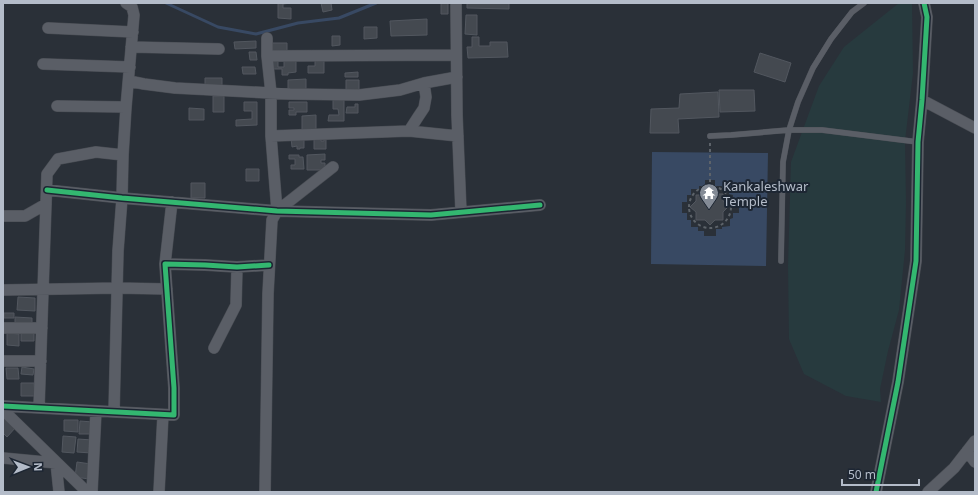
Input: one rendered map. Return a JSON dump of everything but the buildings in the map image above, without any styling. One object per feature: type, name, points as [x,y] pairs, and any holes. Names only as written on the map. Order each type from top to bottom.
[{"type":"street","points":[[114,412],[118,251],[126,108],[134,15],[132,7],[126,3]]},
{"type":"street","points":[[456,3],[456,55],[461,212]]},
{"type":"street","points":[[876,492],[898,382],[916,261],[918,142],[927,17],[924,3]]},
{"type":"street","points":[[48,28],[133,32]]},
{"type":"street","points":[[266,38],[271,136],[277,211]]},
{"type":"street","points":[[131,47],[219,49]]},
{"type":"street","points":[[267,56],[456,55]]},
{"type":"street","points":[[43,64],[130,67]]},
{"type":"street","points":[[128,82],[175,88],[290,94],[359,95],[400,90],[424,83],[457,77]]},
{"type":"street","points":[[409,131],[424,108],[426,97],[424,83]]},
{"type":"street","points":[[922,100],[975,128]]},
{"type":"street","points":[[57,106],[126,108]]},
{"type":"street","points":[[271,136],[409,131],[458,136]]},
{"type":"street","points":[[39,408],[47,174],[58,159],[96,152],[123,155]]},
{"type":"street","points":[[265,492],[269,264],[272,220],[277,211],[333,167]]},
{"type":"street","points":[[47,190],[277,211],[431,215],[540,206]]},
{"type":"street","points":[[3,406],[174,415],[174,388],[165,264],[172,202]]},
{"type":"street","points":[[3,216],[25,216],[46,204]]},
{"type":"street","points":[[165,264],[237,266],[269,264]]},
{"type":"street","points":[[214,348],[236,305],[237,266]]},
{"type":"street","points":[[3,290],[117,288],[167,289]]},
{"type":"street","points":[[3,328],[42,328]]},
{"type":"street","points":[[3,361],[41,361]]},
{"type":"street","points":[[3,410],[87,492]]},
{"type":"street","points":[[92,492],[96,411]]},
{"type":"street","points":[[160,492],[163,415]]},
{"type":"street","points":[[928,492],[954,468],[975,441]]},
{"type":"street","points":[[967,451],[975,462]]},
{"type":"street","points":[[3,458],[56,463]]},
{"type":"street","points":[[56,463],[59,492]]},
{"type":"lane","points":[[781,261],[783,162],[789,130],[798,102],[813,68],[831,39],[852,12],[864,3]]},
{"type":"lane","points":[[710,136],[789,130],[822,130],[918,142]]},
{"type":"path","points":[[710,153],[710,186]]},
{"type":"path","points":[[710,186],[723,191],[728,196],[731,209],[726,222],[714,228],[700,226],[691,216],[689,209],[690,202],[698,190],[710,186]]},
{"type":"green space","points":[[899,3],[912,3],[913,73],[905,141],[905,250],[899,310],[880,389],[881,402],[846,396],[804,374],[789,339],[788,266],[791,162],[819,86],[844,47]]},
{"type":"water","points":[[652,152],[768,153],[766,266],[651,264]],"holes":[[[705,180],[715,180],[715,186],[729,188],[729,194],[733,195],[733,201],[739,202],[739,213],[733,213],[733,218],[730,219],[730,226],[722,227],[722,229],[716,229],[716,236],[704,236],[704,231],[698,231],[698,227],[691,227],[691,220],[687,220],[687,213],[682,213],[682,202],[687,202],[687,195],[691,195],[691,189],[699,189],[699,186],[705,186]]]},
{"type":"waterway","points":[[166,3],[218,27],[256,34],[298,23],[339,18],[376,3]]},
{"type":"cycle path","points":[[876,492],[898,382],[916,261],[918,142],[927,17],[924,3]]},
{"type":"cycle path","points":[[47,190],[277,211],[431,215],[540,205]]},
{"type":"cycle path","points":[[3,406],[174,415],[174,388],[165,264],[237,267],[269,265]]},
{"type":"place","name":"Kankaleshwar Temple","points":[[709,210]]}]
